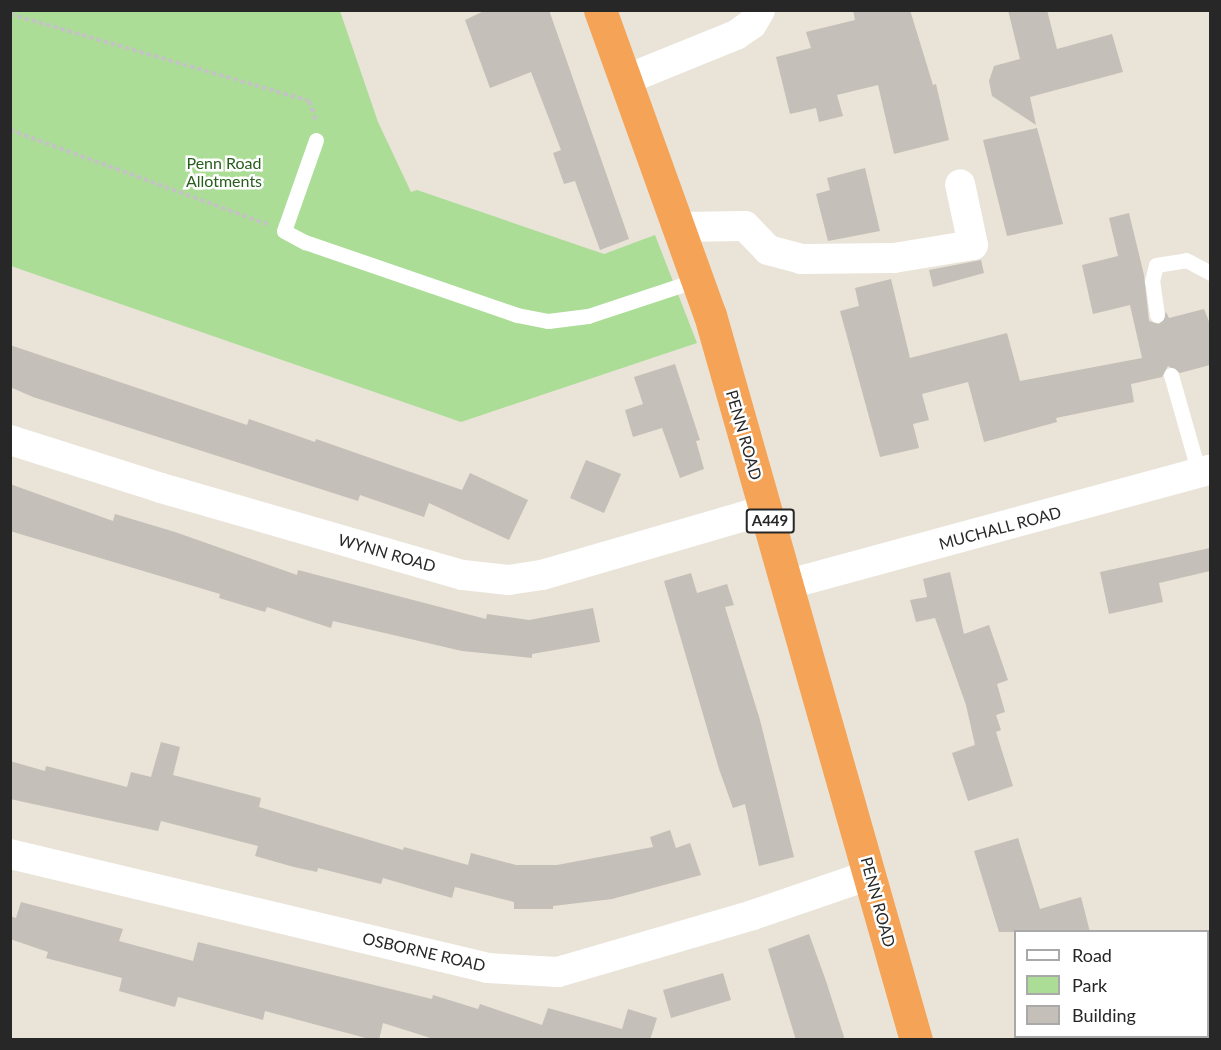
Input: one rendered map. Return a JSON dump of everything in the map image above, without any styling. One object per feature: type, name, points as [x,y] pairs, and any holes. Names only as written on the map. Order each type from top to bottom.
[{"type":"highway","name":"PENN ROAD","points":[[600,10],[697,280],[789,584],[916,1040]]},
{"type":"street","points":[[625,80],[736,35],[752,24],[760,10]]},
{"type":"street","points":[[678,227],[745,226],[768,250],[801,259],[894,258],[973,244],[960,184]]},
{"type":"street","name":"WYNN ROAD","points":[[10,440],[161,488],[463,574],[509,580],[542,575],[766,510]]},
{"type":"street","name":"MUCHALL ROAD","points":[[789,584],[1205,471]]},
{"type":"street","name":"OSBORNE ROAD","points":[[10,854],[487,968],[558,972],[753,915],[869,875]]},
{"type":"lane","points":[[316,140],[284,231],[517,315],[548,321],[588,316],[697,280]]},
{"type":"lane","points":[[1157,315],[1152,281],[1156,266],[1186,260],[1210,273]]},
{"type":"lane","points":[[1171,375],[1205,471]]},
{"type":"path","points":[[10,15],[309,101],[317,114],[316,140]]},
{"type":"path","points":[[10,130],[284,231]]},
{"type":"green space","name":"Penn Road Allotments","points":[[10,11],[340,11],[378,122],[411,192],[417,190],[604,254],[655,235],[697,343],[461,422],[11,266]]},
{"type":"building","points":[[486,10],[549,10],[629,239],[600,250],[575,181],[564,184],[553,153],[561,150],[531,72],[490,88],[465,20]]},
{"type":"building","points":[[853,10],[910,10],[933,85],[936,84],[949,140],[894,154],[878,85],[837,95],[843,116],[819,122],[816,108],[790,114],[776,57],[811,48],[806,32],[855,20]]},
{"type":"building","points":[[1008,10],[1047,10],[1057,49],[1112,34],[1123,72],[1030,97],[1036,125],[992,96],[989,81],[994,66],[1020,59]]},
{"type":"building","points":[[1037,128],[1063,224],[1007,236],[983,140]]},
{"type":"building","points":[[865,168],[880,231],[828,241],[816,194],[830,190],[827,178]]},
{"type":"building","points":[[1129,213],[1144,275],[1149,321],[1159,324],[1166,312],[1169,318],[1204,309],[1210,324],[1210,365],[1180,373],[1168,366],[1162,377],[1131,384],[1134,402],[1056,418],[1057,422],[984,442],[968,382],[922,394],[929,420],[913,424],[919,448],[880,457],[840,311],[859,306],[855,288],[891,279],[910,358],[1007,333],[1020,381],[1142,358],[1130,305],[1093,314],[1082,265],[1118,256],[1109,218]]},
{"type":"building","points":[[981,260],[984,273],[933,287],[929,270]]},
{"type":"building","points":[[10,345],[247,425],[249,419],[315,442],[316,439],[462,490],[470,473],[528,500],[509,540],[429,503],[424,517],[360,495],[358,501],[33,397],[10,387]]},
{"type":"building","points":[[675,364],[700,440],[696,441],[704,469],[680,478],[662,428],[633,437],[625,410],[643,404],[634,377]]},
{"type":"building","points":[[586,460],[621,474],[604,513],[570,498]]},
{"type":"building","points":[[10,484],[113,521],[115,514],[175,532],[297,575],[298,570],[486,619],[487,614],[529,620],[593,608],[600,642],[532,654],[532,658],[462,651],[333,621],[331,628],[267,607],[265,612],[219,598],[220,594],[10,531]]},
{"type":"building","points":[[1210,548],[1210,571],[1159,583],[1163,602],[1109,614],[1100,572]]},
{"type":"building","points":[[950,572],[964,634],[989,625],[1008,680],[997,684],[1005,712],[996,715],[1001,730],[996,732],[1013,786],[968,801],[952,753],[975,745],[966,705],[935,618],[916,622],[910,600],[927,597],[923,579]]},
{"type":"building","points":[[691,573],[697,593],[727,584],[734,605],[725,607],[760,720],[794,857],[759,866],[745,804],[733,808],[719,769],[664,581]]},
{"type":"building","points":[[161,742],[180,747],[173,775],[261,798],[259,807],[403,850],[404,847],[468,865],[471,853],[516,865],[557,865],[653,847],[650,837],[670,830],[676,848],[690,843],[701,875],[612,899],[553,906],[553,909],[514,909],[514,902],[455,887],[452,898],[383,878],[381,884],[318,868],[317,872],[294,867],[255,856],[258,846],[161,821],[158,831],[10,799],[10,761],[45,771],[46,766],[127,787],[131,772],[151,777]]},
{"type":"building","points":[[1018,838],[1040,909],[1081,897],[1089,930],[999,932],[974,851]]},
{"type":"building","points":[[21,902],[123,929],[119,941],[193,961],[198,942],[432,999],[433,995],[478,1009],[480,1004],[542,1025],[548,1008],[622,1029],[628,1009],[657,1018],[650,1040],[437,1040],[383,1023],[379,1040],[373,1040],[265,1011],[263,1020],[178,997],[175,1007],[119,991],[122,978],[46,958],[48,952],[10,939],[10,916],[16,918]]},
{"type":"building","points":[[809,934],[845,1040],[796,1040],[768,949]]},
{"type":"building","points":[[723,973],[731,1000],[671,1018],[663,990]]}]
